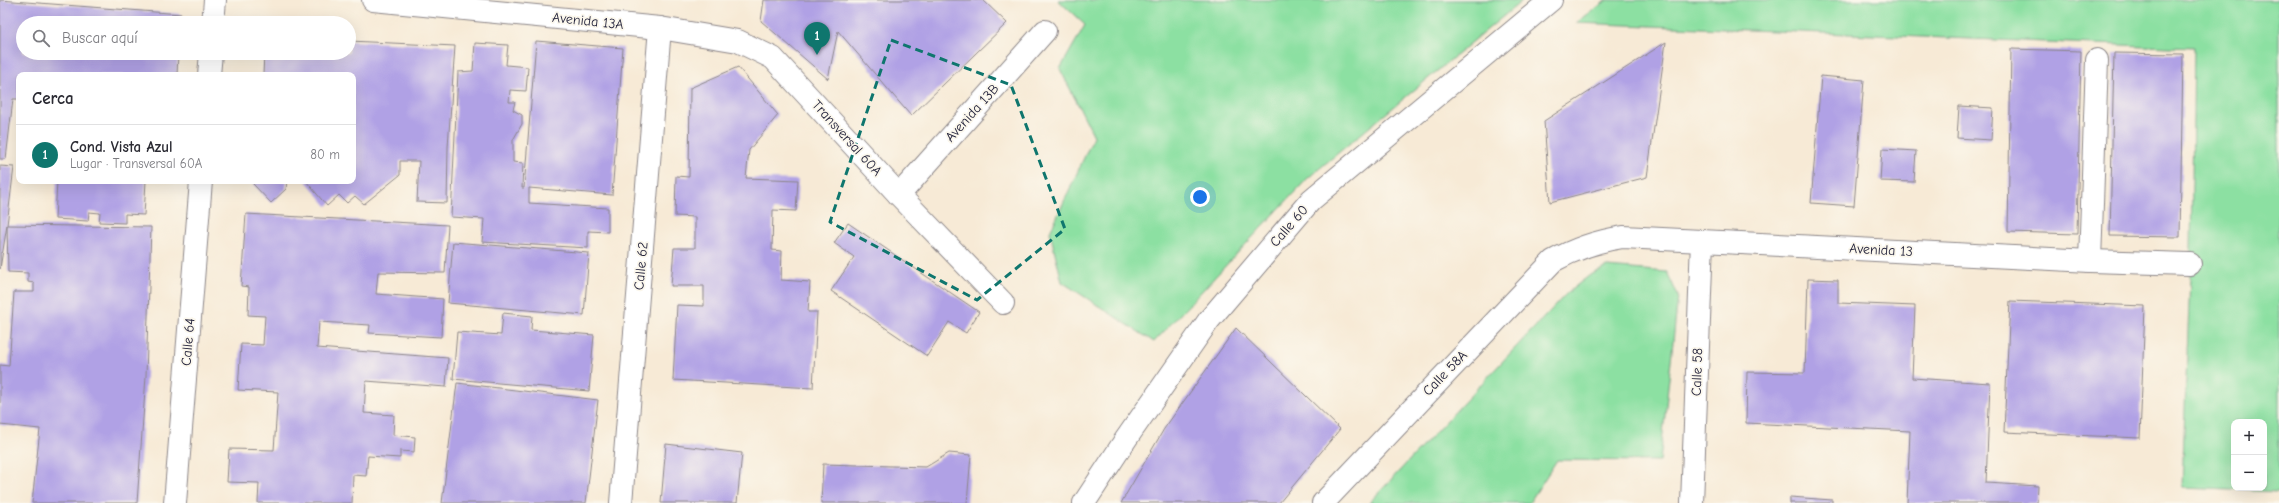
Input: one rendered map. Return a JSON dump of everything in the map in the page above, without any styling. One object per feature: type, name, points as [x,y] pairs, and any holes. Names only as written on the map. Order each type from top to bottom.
[{"type":"street","points":[[214,16],[215,0]]},
{"type":"street","name":"Avenida 13A","points":[[373,0],[660,28]]},
{"type":"street","name":"Calle 60","points":[[1084,503],[1126,439],[1209,320],[1311,200],[1551,0]]},
{"type":"street","name":"Transversal 60A","points":[[660,28],[738,41],[773,58],[899,196],[1003,303]]},
{"type":"street","name":"Calle 62","points":[[621,503],[660,28]]},
{"type":"street","name":"Avenida 13B","points":[[899,196],[1045,31]]},
{"type":"street","points":[[209,72],[210,60]]},
{"type":"street","points":[[2090,261],[2097,60]]},
{"type":"street","name":"Calle 64","points":[[175,503],[201,184]]},
{"type":"street","name":"Avenida 13","points":[[1574,249],[1599,240],[1623,237],[2090,261],[2190,264]]},
{"type":"street","name":"Calle 58","points":[[1692,503],[1702,241]]},
{"type":"street","name":"Calle 58A","points":[[1323,503],[1535,279],[1553,261],[1574,249]]},
{"type":"highlighted area","points":[[891,40],[1011,85],[1065,229],[977,300],[830,222]]},
{"type":"green space","points":[[1058,0],[1523,0],[1308,178],[1154,342],[1062,282],[1050,232],[1094,136],[1060,69],[1085,25]]},
{"type":"green space","points":[[1607,0],[2279,0],[2279,492],[2255,491],[2267,491],[2267,419],[2231,419],[2231,490],[2182,488],[2191,250],[2194,48],[1576,23]]},
{"type":"green space","points":[[1608,267],[1667,272],[1678,296],[1660,461],[1557,460],[1529,503],[1369,503],[1567,293],[1590,275]]},
{"type":"building","points":[[0,0],[181,14],[181,16],[16,16],[16,60],[178,60],[177,72],[16,72],[16,99],[13,99],[6,159],[0,159]]},
{"type":"building","points":[[764,0],[983,0],[1007,23],[911,116],[838,31],[828,79],[761,21]]},
{"type":"building","points":[[356,41],[455,46],[448,147],[447,203],[417,202],[419,161],[400,161],[400,175],[364,204],[355,196],[347,203],[339,195],[327,206],[309,184],[356,184],[356,72],[263,72],[264,60],[356,60]]},
{"type":"building","points":[[536,41],[623,48],[612,195],[529,188],[529,203],[608,208],[608,232],[588,231],[588,248],[482,242],[484,219],[451,217],[458,72],[473,71],[475,43],[508,45],[506,65],[528,67],[526,91],[510,90],[509,102],[515,102],[513,110],[522,115],[522,124],[513,140],[513,162],[523,163],[522,188],[524,188]]},
{"type":"building","points":[[1666,42],[1647,177],[1550,202],[1544,121]]},
{"type":"building","points":[[2011,49],[2081,51],[2077,234],[2008,232]]},
{"type":"building","points":[[2114,53],[2183,54],[2180,237],[2110,236]]},
{"type":"building","points":[[738,67],[778,115],[749,150],[746,178],[798,180],[796,211],[773,210],[772,250],[782,251],[781,280],[810,282],[808,312],[817,312],[813,388],[673,380],[677,305],[704,306],[704,286],[671,286],[674,248],[695,248],[695,217],[675,216],[676,176],[689,177],[690,88]]},
{"type":"building","points":[[1821,76],[1864,80],[1854,206],[1811,203]]},
{"type":"building","points":[[1959,106],[1993,108],[1991,140],[1957,138]]},
{"type":"building","points":[[1882,149],[1916,151],[1914,182],[1880,181]]},
{"type":"building","points":[[0,166],[14,167],[0,269]]},
{"type":"building","points":[[57,184],[146,184],[144,215],[125,214],[125,223],[99,222],[100,213],[89,212],[88,221],[55,219]]},
{"type":"building","points":[[253,184],[287,184],[286,189],[271,203]]},
{"type":"building","points":[[246,214],[448,225],[445,273],[378,272],[376,294],[443,299],[441,337],[369,333],[370,325],[319,322],[317,348],[448,358],[446,387],[366,381],[364,413],[394,415],[393,435],[415,437],[414,452],[400,451],[400,458],[368,456],[366,476],[353,475],[352,503],[258,503],[259,483],[227,482],[229,449],[274,450],[278,392],[238,390],[241,344],[263,345],[265,316],[248,315],[249,287],[241,286]]},
{"type":"building","points":[[848,223],[979,312],[966,333],[949,322],[927,356],[831,291],[854,257],[834,243]]},
{"type":"building","points":[[7,225],[151,227],[146,376],[137,503],[32,503],[40,429],[0,425],[0,365],[9,366],[14,292],[34,292],[34,283],[28,282],[28,273],[8,272]]},
{"type":"building","points":[[453,242],[589,253],[584,315],[448,303]]},
{"type":"building","points":[[1808,279],[1838,280],[1838,303],[1915,306],[1912,378],[1990,383],[1986,483],[2038,486],[2037,503],[1907,503],[1910,431],[1746,423],[1747,372],[1805,373]]},
{"type":"building","points":[[2010,301],[2145,306],[2140,438],[2004,432]]},
{"type":"building","points":[[503,313],[532,316],[531,330],[594,335],[589,391],[453,379],[457,332],[501,335]]},
{"type":"building","points":[[1236,328],[1340,429],[1279,503],[1121,503],[1164,429]]},
{"type":"building","points":[[457,383],[598,400],[586,503],[442,503]]},
{"type":"building","points":[[666,444],[742,453],[737,503],[661,503]]},
{"type":"building","points":[[949,453],[971,455],[967,503],[821,503],[823,464],[926,467]]},
{"type":"building","points":[[1790,497],[1832,500],[1832,503],[1790,503]]},
{"type":"place","name":"Cond. Vista Azul","points":[[817,55]]}]
